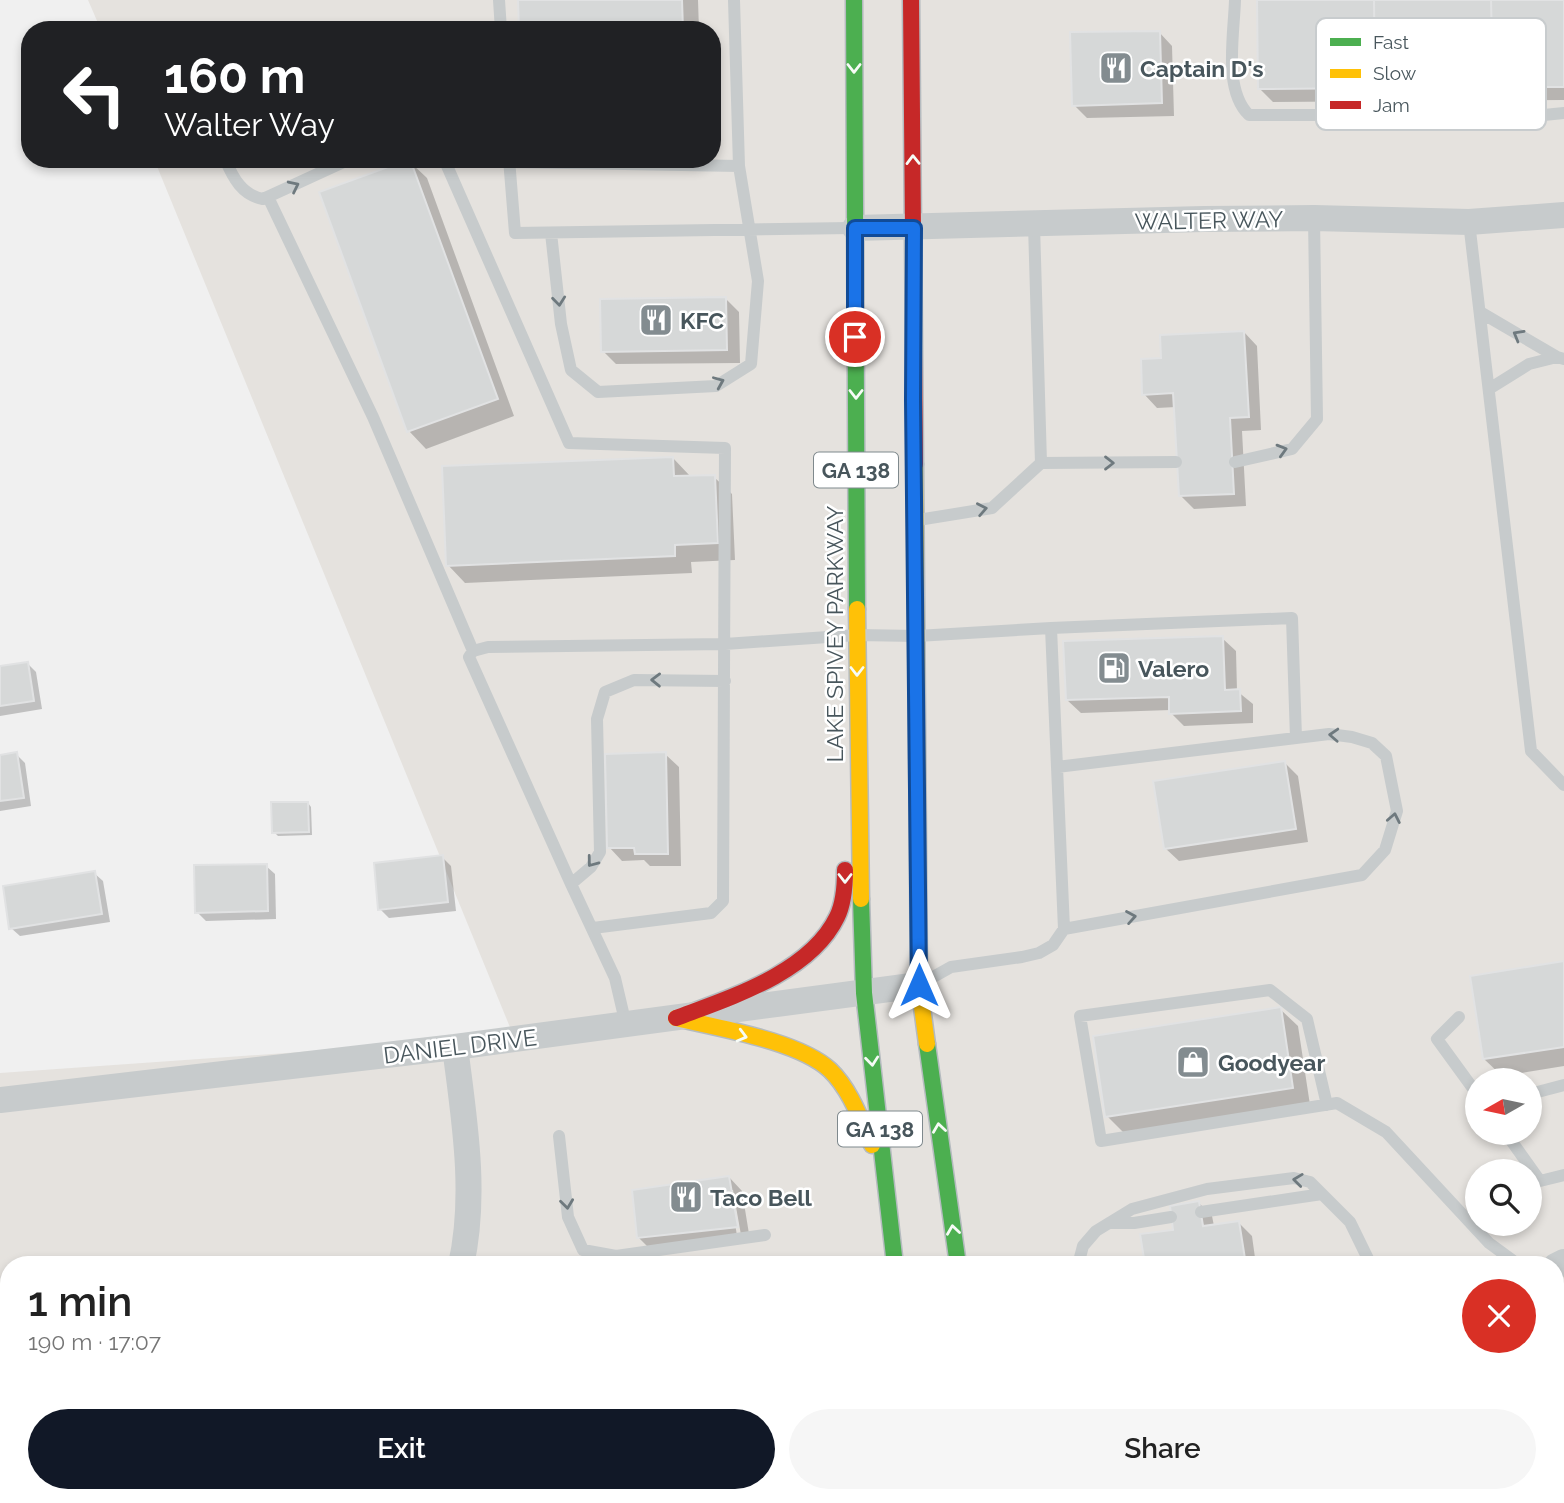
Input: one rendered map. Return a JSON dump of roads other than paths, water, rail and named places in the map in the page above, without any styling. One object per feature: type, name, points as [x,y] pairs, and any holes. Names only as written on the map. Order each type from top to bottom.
[{"type":"highway","name":"LAKE SPIVEY PARKWAY","points":[[854,0],[857,635],[864,993],[894,1256]]},
{"type":"highway","name":"GA 138","points":[[911,0],[919,985],[957,1256]]},
{"type":"highway","points":[[676,1018],[750,989],[795,965],[833,925],[845,893],[845,796],[858,712]]},
{"type":"highway","points":[[676,1018],[797,1049],[829,1069],[855,1108],[885,1175]]},
{"type":"street","name":"WALTER WAY","points":[[855,228],[1314,218],[1469,222],[1564,215]]},
{"type":"street","name":"DANIEL DRIVE","points":[[0,1100],[455,1047],[919,985]]},
{"type":"street","points":[[455,1047],[468,1146],[466,1243],[463,1256]]},
{"type":"lane","points":[[499,0],[500,21]]},
{"type":"lane","points":[[551,233],[561,324],[571,370],[598,392],[716,386],[751,364],[758,281],[739,166],[734,0]]},
{"type":"lane","points":[[1234,0],[1233,88],[1239,106],[1249,115],[1316,115]]},
{"type":"lane","points":[[1546,116],[1564,113]]},
{"type":"lane","points":[[721,166],[739,166]]},
{"type":"lane","points":[[230,168],[240,188],[251,197],[263,199],[331,168]]},
{"type":"lane","points":[[448,168],[569,443],[725,448],[723,901],[711,913],[593,928]]},
{"type":"lane","points":[[510,168],[515,233],[855,228]]},
{"type":"lane","points":[[268,197],[373,417],[473,651]]},
{"type":"lane","points":[[1235,462],[1293,449],[1317,419],[1314,218]]},
{"type":"lane","points":[[1469,222],[1531,751],[1564,785]]},
{"type":"lane","points":[[1034,225],[1041,463]]},
{"type":"lane","points":[[1480,312],[1560,358]]},
{"type":"lane","points":[[1489,389],[1529,364],[1560,358]]},
{"type":"lane","points":[[915,520],[992,508],[1041,463],[1176,462]]},
{"type":"lane","points":[[626,1025],[615,978],[469,657],[473,651],[488,647],[725,644],[857,635],[917,636],[1292,618],[1296,738]]},
{"type":"lane","points":[[919,985],[951,967],[1039,953],[1053,945],[1064,929],[1051,628]]},
{"type":"lane","points":[[571,884],[591,867],[600,852],[597,719],[606,692],[634,680],[724,681]]},
{"type":"lane","points":[[1057,767],[1329,734],[1372,743],[1386,756],[1397,811],[1385,850],[1362,875],[1064,929]]},
{"type":"lane","points":[[1327,1105],[1307,1019],[1270,990],[1080,1016],[1101,1141],[1327,1105],[1337,1103],[1386,1132],[1489,1242],[1507,1256]]},
{"type":"lane","points":[[1459,1017],[1437,1039],[1465,1078]]},
{"type":"lane","points":[[1542,1091],[1564,1086]]},
{"type":"lane","points":[[559,1136],[568,1217],[583,1250],[616,1255],[765,1235]]},
{"type":"lane","points":[[1514,1145],[1540,1181],[1564,1175]]},
{"type":"lane","points":[[1080,1256],[1083,1246],[1096,1231],[1132,1209],[1159,1200],[1219,1188],[1294,1178],[1310,1182],[1350,1222],[1367,1256]]},
{"type":"lane","points":[[1201,1212],[1322,1194]]},
{"type":"lane","points":[[1109,1223],[1134,1223],[1171,1217]]},
{"type":"place","name":"Captain D's","points":[[1116,68]]},
{"type":"place","name":"KFC","points":[[656,320]]},
{"type":"place","name":"Valero","points":[[1114,668]]},
{"type":"place","name":"Goodyear","points":[[1193,1062]]},
{"type":"place","name":"Taco Bell","points":[[686,1197]]}]
